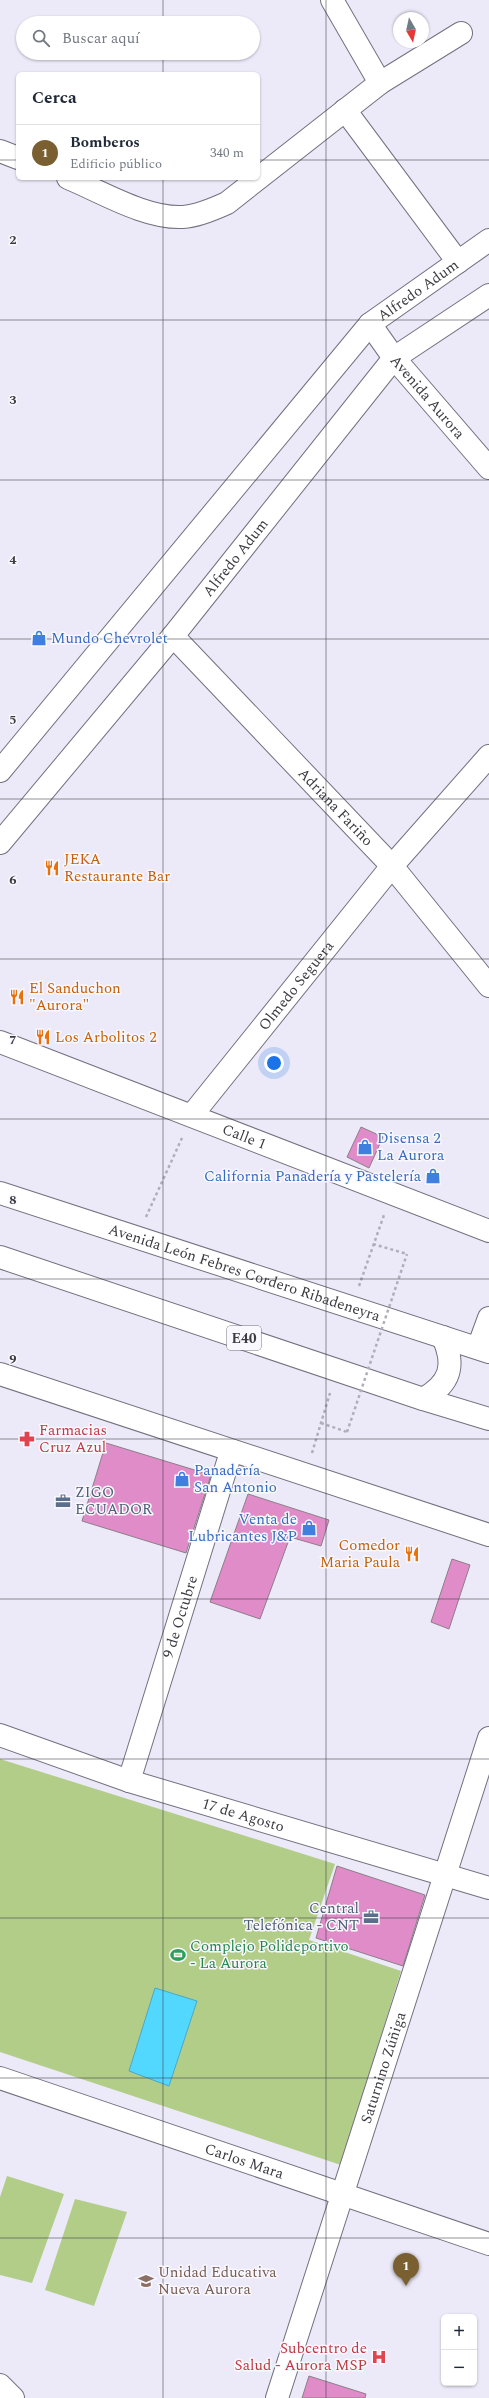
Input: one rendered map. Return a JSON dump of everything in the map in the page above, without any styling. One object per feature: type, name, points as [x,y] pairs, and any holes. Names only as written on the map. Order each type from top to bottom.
[{"type":"main road","points":[[332,0],[380,83]]},
{"type":"main road","points":[[260,177],[380,83],[461,33]]},
{"type":"main road","points":[[345,110],[458,262]]},
{"type":"main road","points":[[0,151],[16,157]]},
{"type":"main road","points":[[73,180],[157,216],[184,217],[208,211],[227,203],[256,180]]},
{"type":"main road","name":"Alfredo Adum","points":[[0,771],[370,324],[489,240]]},
{"type":"main road","name":"Alfredo Adum","points":[[0,843],[173,636],[394,358],[489,295]]},
{"type":"main road","name":"Avenida Aurora","points":[[370,324],[394,358],[489,468]]},
{"type":"main road","name":"Adriana Fariño","points":[[173,636],[392,866],[489,986]]},
{"type":"main road","name":"Olmedo Seguera","points":[[192,1115],[392,866],[489,756]]},
{"type":"main road","name":"Calle 1","points":[[0,1042],[489,1231]]},
{"type":"main road","name":"Avenida León Febres Cordero Ribadeneyra","points":[[0,1193],[483,1350]]},
{"type":"main road","name":"E40","points":[[0,1257],[337,1369],[422,1399],[489,1419]]},
{"type":"main road","points":[[483,1350],[489,1318]]},
{"type":"main road","points":[[422,1399],[435,1392],[445,1381],[450,1367],[450,1352],[443,1337]]},
{"type":"main road","points":[[0,1374],[231,1452],[489,1536]]},
{"type":"main road","name":"9 de Octubre","points":[[129,1781],[231,1452]]},
{"type":"main road","name":"17 de Agosto","points":[[0,1735],[129,1781],[489,1888]]},
{"type":"main road","name":"Saturnino Zúñiga","points":[[277,2398],[489,1738]]},
{"type":"main road","name":"Carlos Mara","points":[[0,2078],[342,2196],[489,2244]]},
{"type":"main road","points":[[0,2384],[13,2398]]},
{"type":"path","points":[[137,1237],[192,1115]]},
{"type":"path","points":[[351,1307],[392,1193]]},
{"type":"path","points":[[321,1423],[347,1432],[407,1254],[374,1244]]},
{"type":"path","points":[[305,1475],[337,1369]]},
{"type":"green space","name":"Complejo Polideportivo - La Aurora","points":[[0,1759],[335,1864],[309,1940],[401,1971],[341,2165],[0,2052]]},
{"type":"green space","points":[[7,2176],[64,2194],[32,2283],[0,2275],[0,2197]]},
{"type":"green space","points":[[75,2199],[127,2212],[94,2306],[45,2290]]},
{"type":"water","points":[[155,1988],[197,2001],[169,2086],[129,2071]]},
{"type":"building","name":"Disensa 2 La Aurora","points":[[361,1127],[383,1137],[369,1168],[347,1157]]},
{"type":"building","points":[[106,1443],[211,1475],[186,1553],[82,1521]]},
{"type":"building","points":[[248,1494],[329,1520],[321,1546],[290,1537],[260,1619],[210,1602]]},
{"type":"building","points":[[452,1559],[470,1565],[449,1629],[431,1622]]},
{"type":"building","name":"Central Telefónica - CNT","points":[[337,1866],[425,1895],[403,1966],[316,1938]]},
{"type":"building","points":[[309,2376],[366,2394],[365,2398],[302,2398]]},
{"type":"place","name":"Mundo Chevrolet","points":[[39,638]]},
{"type":"place","name":"JEKA Restaurante Bar","points":[[52,868]]},
{"type":"place","name":"El Sanduchon \"Aurora\"","points":[[17,997]]},
{"type":"place","name":"Los Arbolitos 2","points":[[43,1037]]},
{"type":"place","name":"Disensa 2 La Aurora","points":[[365,1147]]},
{"type":"place","name":"California Panadería y Pastelería","points":[[433,1176]]},
{"type":"place","name":"Farmacias Cruz Azul","points":[[27,1439]]},
{"type":"place","name":"Panadería San Antonio","points":[[182,1479]]},
{"type":"place","name":"ZIGO ECUADOR","points":[[63,1501]]},
{"type":"place","name":"Venta de Lubricantes J&P","points":[[309,1528]]},
{"type":"place","name":"Comedor Maria Paula","points":[[412,1554]]},
{"type":"place","name":"Central Telefónica - CNT","points":[[371,1917]]},
{"type":"place","name":"Complejo Polideportivo - La Aurora","points":[[178,1955]]},
{"type":"place","name":"Unidad Educativa Nueva Aurora","points":[[146,2281]]},
{"type":"place","name":"Bomberos","points":[[406,2286]]},
{"type":"place","name":"Subcentro de Salud - Aurora MSP","points":[[379,2357]]}]
